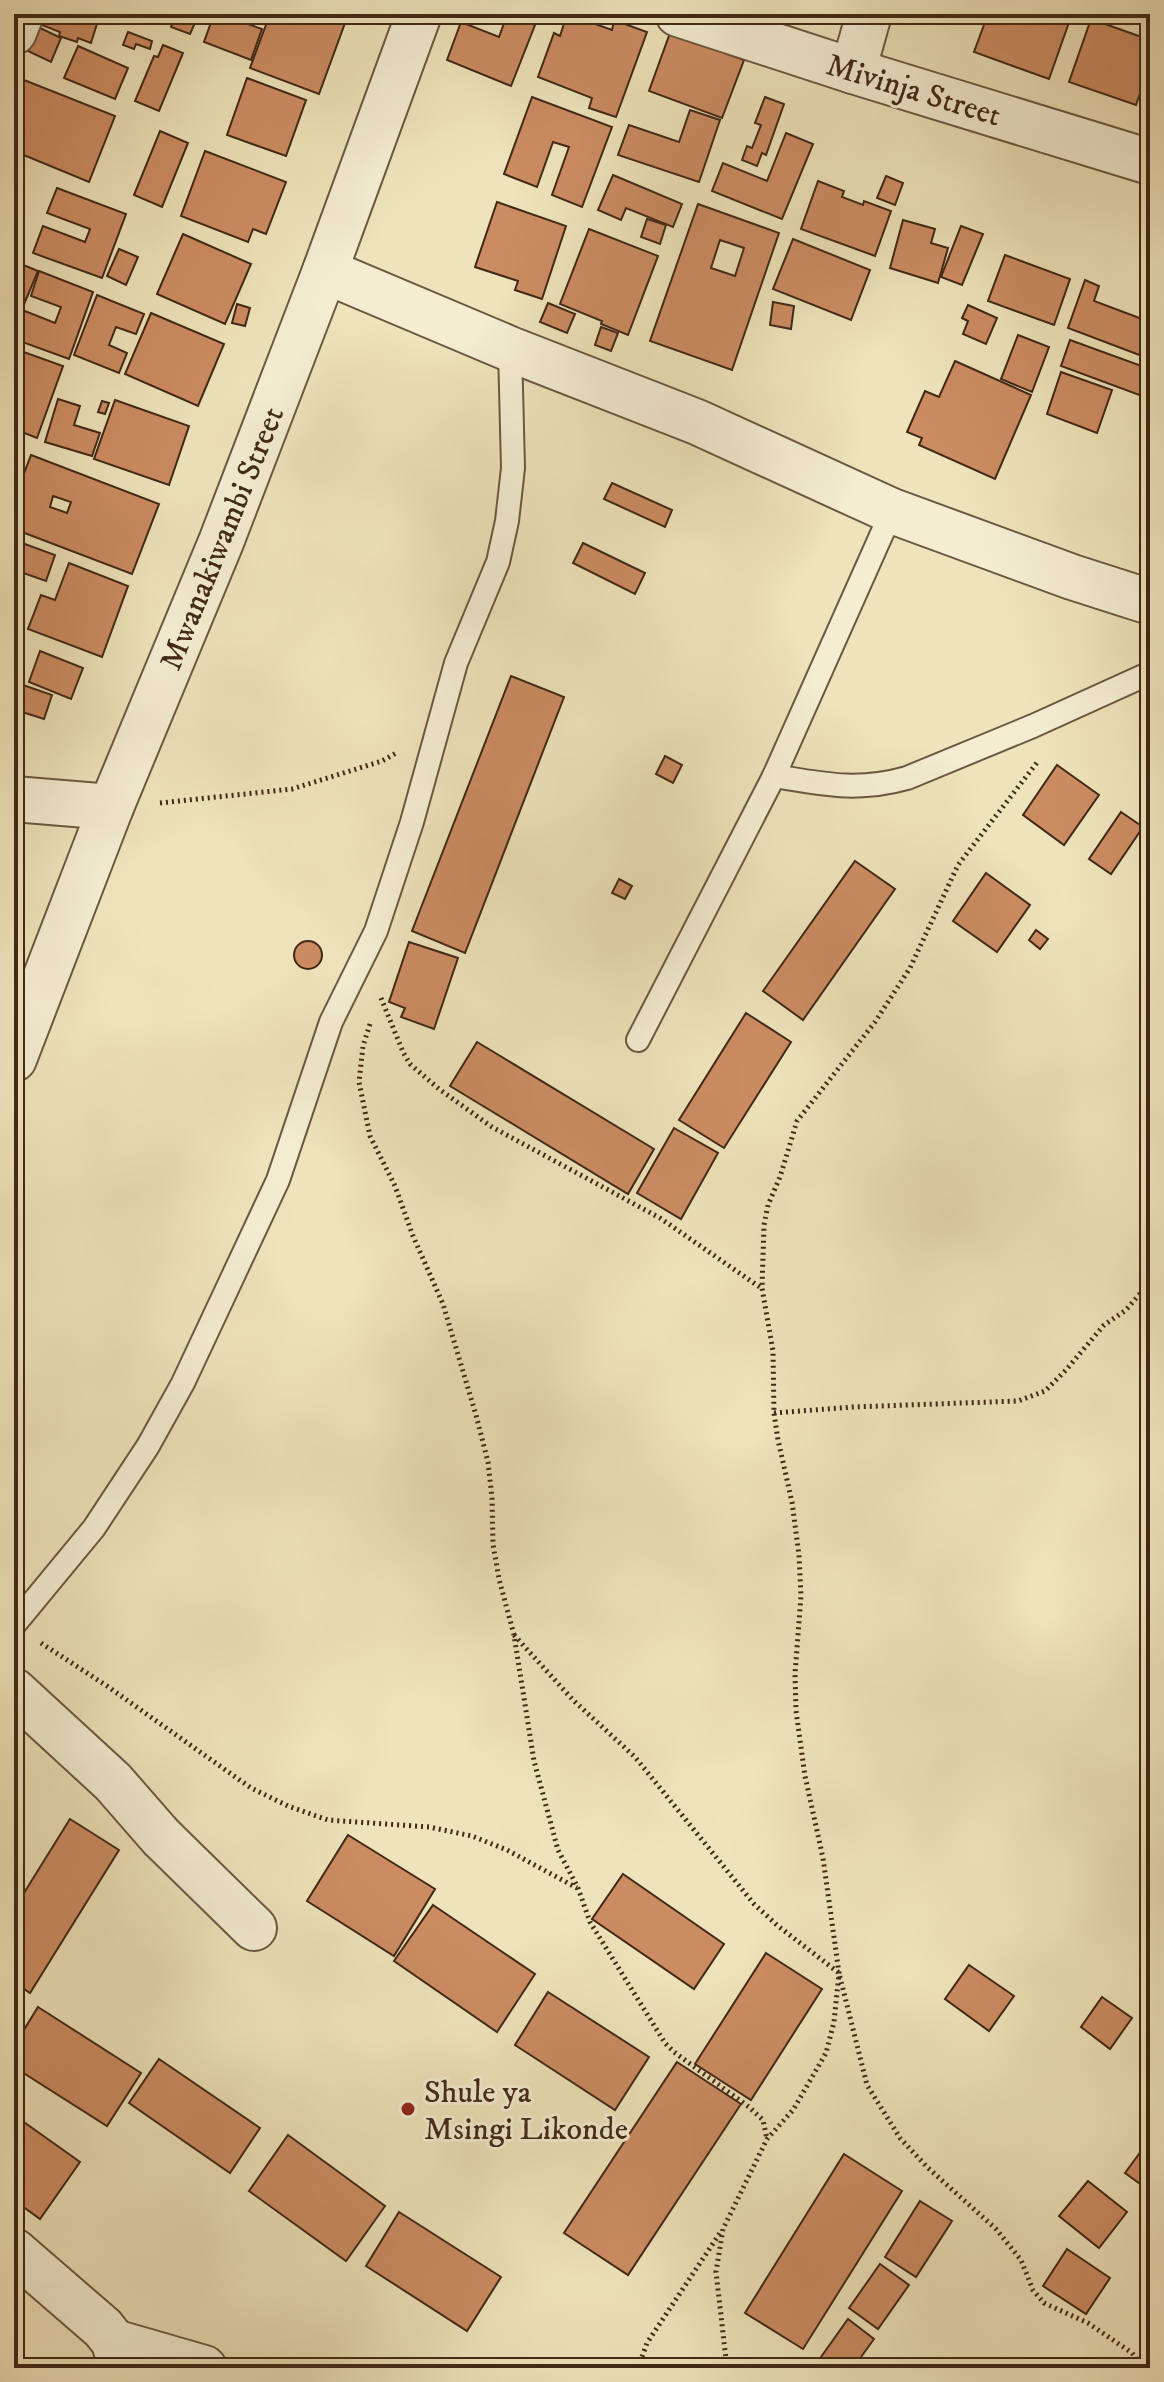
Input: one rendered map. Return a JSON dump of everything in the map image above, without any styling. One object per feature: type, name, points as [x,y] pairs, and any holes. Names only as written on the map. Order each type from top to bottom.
[{"type":"street","points":[[14,32],[21,14]]},
{"type":"street","name":"Mwanakiwambi Street","points":[[14,1059],[111,807],[221,542],[419,14]]},
{"type":"street","name":"Mivinja Street","points":[[678,14],[1150,162]]},
{"type":"street","points":[[853,71],[869,14]]},
{"type":"street","points":[[325,271],[510,349],[697,422],[892,511],[1150,602]]},
{"type":"street","points":[[14,799],[111,807]]},
{"type":"street","points":[[14,1691],[113,1782],[161,1837],[254,1928]]},
{"type":"street","points":[[14,2251],[103,2328],[118,2355],[204,2368]]},
{"type":"lane","points":[[14,1625],[94,1528],[148,1446],[183,1383],[278,1180],[331,1022],[376,931],[416,808],[456,663],[498,562],[507,521],[513,468],[510,349]]},
{"type":"lane","points":[[638,1040],[774,776],[892,511]]},
{"type":"lane","points":[[774,776],[843,787],[885,784],[907,778],[1150,673]]},
{"type":"path","points":[[1081,705],[958,865],[910,968],[875,1022],[797,1121],[768,1205],[764,1225],[762,1288],[773,1351],[774,1413],[799,1555],[801,1596],[795,1674],[796,1711],[805,1776],[823,1858],[839,1973],[867,2085],[900,2138],[927,2167],[996,2229],[1021,2260],[1033,2290],[1044,2303],[1088,2323],[1132,2353],[1144,2368]]},
{"type":"path","points":[[111,807],[292,789],[382,761],[436,732]]},
{"type":"path","points":[[380,997],[410,1064],[439,1089],[492,1127],[660,1218],[762,1288]]},
{"type":"path","points":[[371,1019],[363,1046],[359,1082],[370,1136],[395,1186],[462,1360],[488,1462],[493,1544],[514,1635],[534,1761],[558,1850],[578,1888],[590,1922],[665,2043],[763,2120],[767,2139]]},
{"type":"path","points":[[774,1413],[1018,1401],[1045,1391],[1104,1325],[1126,1310],[1150,1282]]},
{"type":"path","points":[[514,1635],[573,1700],[635,1757],[754,1904],[839,1973]]},
{"type":"path","points":[[35,1640],[69,1660],[251,1788],[288,1806],[328,1820],[429,1827],[472,1836],[507,1850],[578,1888]]},
{"type":"path","points":[[638,2368],[647,2343],[723,2229],[767,2139],[793,2110],[826,2053],[834,2022],[839,1973]]},
{"type":"path","points":[[723,2229],[716,2272],[727,2368]]},
{"type":"building","points":[[46,14],[100,14],[91,43],[59,36],[60,32],[42,25]]},
{"type":"building","points":[[173,14],[199,14],[190,34],[171,27],[176,15]]},
{"type":"building","points":[[214,14],[245,14],[242,22],[262,29],[251,60],[204,42]]},
{"type":"building","points":[[270,14],[322,14],[345,23],[319,94],[250,68]]},
{"type":"building","points":[[567,14],[612,30],[614,20],[647,32],[616,117],[589,108],[592,98],[538,77],[554,33],[560,36]]},
{"type":"building","points":[[988,14],[1072,14],[1049,79],[974,52]]},
{"type":"building","points":[[507,15],[535,25],[511,86],[447,60],[461,22],[499,37]]},
{"type":"building","points":[[1091,19],[1150,40],[1150,64],[1136,105],[1069,82]]},
{"type":"building","points":[[38,27],[61,38],[51,62],[28,51]]},
{"type":"building","points":[[128,32],[152,41],[150,49],[136,44],[134,49],[123,45]]},
{"type":"building","points":[[670,33],[744,60],[722,118],[649,91]]},
{"type":"building","points":[[163,45],[183,53],[159,111],[135,101],[154,56],[158,57]]},
{"type":"building","points":[[78,46],[128,68],[115,99],[64,78]]},
{"type":"building","points":[[247,78],[306,100],[286,156],[227,135]]},
{"type":"building","points":[[24,80],[115,116],[89,182],[14,151],[14,107]]},
{"type":"building","points":[[532,97],[612,127],[582,207],[552,195],[569,147],[553,142],[537,187],[504,174]]},
{"type":"building","points":[[765,97],[784,104],[766,155],[762,153],[757,166],[742,160],[747,146],[752,148],[761,125],[755,123]]},
{"type":"building","points":[[690,110],[720,120],[699,182],[618,155],[629,125],[679,142]]},
{"type":"building","points":[[160,131],[188,143],[162,207],[134,195]]},
{"type":"building","points":[[786,133],[813,144],[782,219],[712,191],[723,163],[767,181]]},
{"type":"building","points":[[205,151],[286,182],[266,234],[253,229],[248,242],[181,216]]},
{"type":"building","points":[[613,175],[682,204],[673,227],[626,208],[621,220],[598,210]]},
{"type":"building","points":[[886,176],[903,183],[895,205],[877,198]]},
{"type":"building","points":[[818,181],[844,191],[842,197],[891,211],[875,256],[801,229]]},
{"type":"building","points":[[57,188],[126,214],[102,278],[33,253],[43,226],[85,242],[90,229],[47,213]]},
{"type":"building","points":[[497,202],[566,226],[542,299],[515,290],[518,281],[475,267]]},
{"type":"building","points":[[698,204],[779,233],[732,370],[650,341]],"holes":[[[720,240],[744,248],[735,276],[711,268]]]},
{"type":"building","points":[[647,219],[666,225],[660,244],[641,237]]},
{"type":"building","points":[[903,220],[935,229],[931,243],[948,248],[938,283],[890,268]]},
{"type":"building","points":[[961,226],[983,234],[962,285],[941,277]]},
{"type":"building","points":[[589,229],[658,256],[628,335],[560,304]]},
{"type":"building","points":[[183,234],[251,264],[225,324],[157,294]]},
{"type":"building","points":[[793,239],[870,270],[851,320],[773,289]]},
{"type":"building","points":[[119,249],[138,257],[126,285],[107,276]]},
{"type":"building","points":[[1005,255],[1070,279],[1054,325],[988,301]]},
{"type":"building","points":[[14,261],[38,271],[14,328]]},
{"type":"building","points":[[39,271],[93,292],[69,359],[14,339],[25,311],[55,323],[61,307],[31,296]]},
{"type":"building","points":[[1085,280],[1099,286],[1094,301],[1150,322],[1150,359],[1068,328]]},
{"type":"building","points":[[97,295],[144,314],[136,334],[116,327],[109,345],[127,353],[119,373],[74,355]]},
{"type":"building","points":[[773,302],[794,306],[791,329],[770,325]]},
{"type":"building","points":[[548,303],[575,314],[567,333],[540,322]]},
{"type":"building","points":[[237,304],[250,308],[245,326],[232,323]]},
{"type":"building","points":[[968,305],[997,318],[986,344],[963,334],[968,321],[962,318]]},
{"type":"building","points":[[151,313],[224,344],[198,406],[125,374]]},
{"type":"building","points":[[601,327],[618,333],[611,351],[595,345]]},
{"type":"building","points":[[1018,335],[1049,347],[1032,392],[1001,379]]},
{"type":"building","points":[[1070,340],[1150,369],[1142,396],[1061,366]]},
{"type":"building","points":[[18,350],[63,366],[37,438],[14,429],[14,359]]},
{"type":"building","points":[[955,361],[1031,395],[995,479],[919,445],[922,438],[907,432],[925,391],[939,397]]},
{"type":"building","points":[[1061,372],[1112,390],[1097,433],[1047,414]]},
{"type":"building","points":[[58,399],[80,406],[74,425],[100,433],[92,456],[45,442]]},
{"type":"building","points":[[115,400],[189,426],[169,485],[94,459]]},
{"type":"building","points":[[102,401],[109,403],[105,414],[98,412]]},
{"type":"building","points":[[14,451],[22,454],[14,476]]},
{"type":"building","points":[[31,455],[159,504],[132,574],[14,529],[14,500]],"holes":[[[53,496],[71,502],[67,513],[50,507]]]},
{"type":"building","points":[[612,483],[672,510],[665,527],[604,499]]},
{"type":"building","points":[[14,540],[55,555],[46,581],[14,572]]},
{"type":"building","points":[[583,543],[645,573],[635,594],[573,563]]},
{"type":"building","points":[[69,563],[128,586],[102,657],[28,629],[41,595],[55,600]]},
{"type":"building","points":[[40,651],[83,668],[71,699],[29,682]]},
{"type":"building","points":[[511,676],[564,697],[465,953],[412,931]]},
{"type":"building","points":[[23,685],[52,695],[44,719],[16,710]]},
{"type":"building","points":[[665,756],[682,765],[673,783],[656,774]]},
{"type":"building","points":[[1057,765],[1099,795],[1064,845],[1023,815]]},
{"type":"building","points":[[1121,812],[1143,827],[1111,874],[1089,859]]},
{"type":"building","points":[[14,849],[20,851],[14,869]]},
{"type":"building","points":[[855,861],[895,889],[803,1020],[763,991]]},
{"type":"building","points":[[986,873],[1030,905],[997,952],[953,921]]},
{"type":"building","points":[[619,879],[632,886],[625,899],[612,893]]},
{"type":"building","points":[[1036,930],[1048,939],[1040,949],[1029,940]]},
{"type":"building","points":[[308,941],[318,945],[322,955],[318,965],[308,969],[298,965],[294,955],[298,945]]},
{"type":"building","points":[[409,942],[458,958],[434,1029],[401,1017],[405,1008],[389,1002]]},
{"type":"building","points":[[746,1013],[791,1042],[724,1148],[679,1120]]},
{"type":"building","points":[[477,1042],[654,1149],[628,1194],[450,1086]]},
{"type":"building","points":[[674,1128],[718,1153],[681,1219],[637,1193]]},
{"type":"building","points":[[70,1819],[119,1850],[30,1993],[14,1982],[14,1909]]},
{"type":"building","points":[[348,1835],[435,1889],[394,1956],[307,1901]]},
{"type":"building","points":[[623,1874],[724,1944],[694,1989],[592,1919]]},
{"type":"building","points":[[433,1905],[535,1974],[497,2032],[394,1961]]},
{"type":"building","points":[[766,1953],[822,1989],[751,2100],[695,2064]]},
{"type":"building","points":[[969,1965],[1014,1996],[989,2031],[945,1999]]},
{"type":"building","points":[[548,1992],[649,2057],[615,2110],[515,2045]]},
{"type":"building","points":[[1102,1997],[1132,2018],[1110,2049],[1081,2027]]},
{"type":"building","points":[[38,2007],[141,2073],[107,2126],[14,2067],[14,2046]]},
{"type":"building","points":[[159,2059],[260,2128],[230,2173],[129,2103]]},
{"type":"building","points":[[677,2062],[741,2104],[628,2275],[564,2233]]},
{"type":"building","points":[[14,2115],[80,2162],[40,2219],[14,2200]]},
{"type":"building","points":[[288,2135],[385,2206],[346,2261],[249,2191]]},
{"type":"building","points":[[1150,2139],[1150,2191],[1125,2173]]},
{"type":"building","points":[[844,2154],[902,2191],[803,2349],[745,2313]]},
{"type":"building","points":[[1088,2181],[1127,2212],[1099,2248],[1059,2216]]},
{"type":"building","points":[[920,2201],[952,2221],[916,2277],[885,2257]]},
{"type":"building","points":[[399,2212],[501,2277],[467,2331],[366,2266]]},
{"type":"building","points":[[1067,2249],[1110,2278],[1086,2314],[1043,2286]]},
{"type":"building","points":[[880,2264],[909,2285],[878,2329],[849,2308]]},
{"type":"building","points":[[848,2319],[874,2339],[853,2368],[836,2368],[821,2357]]},
{"type":"place","name":"Shule ya Msingi Likonde","points":[[408,2109]]}]
